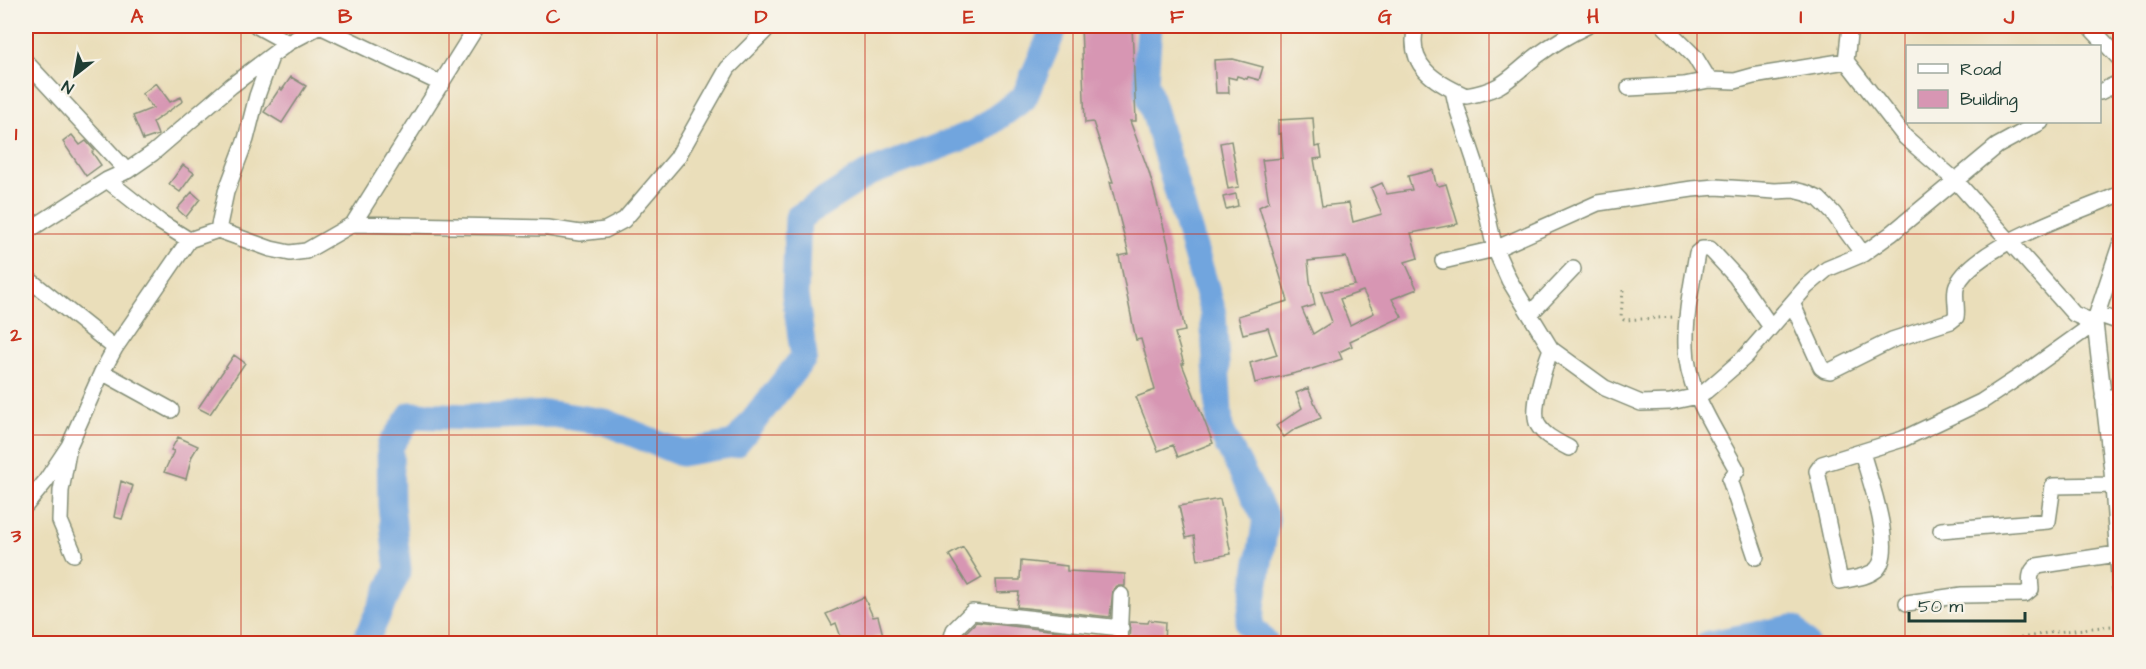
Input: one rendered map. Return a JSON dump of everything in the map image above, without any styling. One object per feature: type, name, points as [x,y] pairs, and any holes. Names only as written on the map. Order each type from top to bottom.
[{"type":"street","points":[[257,26],[288,43]]},
{"type":"street","points":[[26,232],[153,153],[231,86],[288,43],[320,26],[442,84]]},
{"type":"street","points":[[26,505],[69,447],[115,348],[189,240],[219,230],[271,249],[290,253],[306,250],[352,224],[477,26]]},
{"type":"street","points":[[352,224],[548,228],[580,233],[605,230],[624,220],[677,158],[728,68],[770,26]]},
{"type":"street","points":[[1416,26],[1413,38],[1420,66],[1434,79],[1466,96],[1496,88],[1518,74],[1538,55],[1587,26]]},
{"type":"street","points":[[1850,26],[1845,61],[1905,137],[1956,181],[2074,314],[2121,322]]},
{"type":"street","points":[[2089,26],[2121,59]]},
{"type":"street","points":[[1666,27],[1695,57],[1709,80]]},
{"type":"street","points":[[219,230],[226,192],[246,139],[257,96],[271,57]]},
{"type":"street","points":[[1629,87],[1684,85],[1709,80],[1735,81],[1845,61]]},
{"type":"street","points":[[26,62],[127,171]]},
{"type":"street","points":[[2101,92],[2121,82]]},
{"type":"street","points":[[1453,90],[1475,162],[1495,249],[1509,279],[1551,349],[1605,388],[1641,403],[1670,402],[1698,396],[1730,371],[1806,287],[1827,269],[1863,254],[1892,234],[1996,146],[2039,123]]},
{"type":"street","points":[[107,180],[160,222],[189,240]]},
{"type":"street","points":[[1443,261],[1495,249],[1598,203],[1716,187],[1794,190],[1806,193],[1819,199],[1833,213],[1863,254]]},
{"type":"street","points":[[1792,303],[1821,367],[1830,371],[1892,340],[1951,321],[1956,317],[1955,288],[1969,268],[2010,241],[2121,194]]},
{"type":"street","points":[[1862,452],[1882,525],[1884,555],[1878,568],[1868,576],[1840,580],[1817,471],[1822,464],[1903,439],[1981,402],[2006,387],[2096,319],[2114,285],[2121,244]]},
{"type":"street","points":[[1756,557],[1730,480],[1737,470],[1698,396],[1685,348],[1697,253],[1702,249],[1710,249],[1736,277],[1771,327]]},
{"type":"street","points":[[1530,314],[1573,269]]},
{"type":"street","points":[[26,277],[115,348]]},
{"type":"street","points":[[2096,319],[2103,397],[2115,475],[2117,554],[2121,589]]},
{"type":"street","points":[[1551,349],[1540,381],[1537,424],[1547,435],[1569,448]]},
{"type":"street","points":[[102,372],[171,410]]},
{"type":"street","points":[[2103,397],[2121,397]]},
{"type":"street","points":[[69,447],[61,491],[60,522],[74,554]]},
{"type":"street","points":[[1941,531],[2048,521],[2054,486],[2115,475]]},
{"type":"street","points":[[1907,603],[1962,595],[2025,594],[2031,589],[2030,574],[2037,566],[2117,554]]},
{"type":"street","points":[[950,644],[954,630],[972,612],[1120,636],[1121,596]]},
{"type":"path","points":[[1623,291],[1621,317],[1624,320],[1688,316]]},
{"type":"path","points":[[1990,644],[2047,633],[2121,625]]},
{"type":"building","points":[[1081,26],[1132,26],[1136,121],[1130,121],[1149,172],[1168,243],[1185,331],[1175,333],[1184,364],[1182,364],[1213,443],[1178,457],[1173,445],[1158,451],[1136,397],[1155,390],[1141,339],[1136,340],[1119,256],[1129,254],[1110,182],[1113,182],[1093,122],[1085,123]]},
{"type":"building","points":[[1233,59],[1263,67],[1259,80],[1248,77],[1247,79],[1237,76],[1236,79],[1228,77],[1229,93],[1216,93],[1214,60]]},
{"type":"building","points":[[291,77],[306,86],[282,123],[264,112],[280,88],[282,90]]},
{"type":"building","points":[[156,83],[170,102],[181,97],[183,101],[153,122],[158,135],[143,140],[133,116],[153,108],[142,94]]},
{"type":"building","points":[[1313,118],[1315,147],[1320,146],[1322,158],[1314,159],[1322,206],[1349,203],[1353,222],[1382,214],[1371,188],[1382,183],[1387,194],[1412,190],[1408,176],[1433,170],[1436,184],[1439,186],[1446,184],[1458,224],[1411,233],[1418,258],[1405,262],[1417,289],[1392,299],[1402,317],[1350,341],[1352,346],[1339,352],[1342,359],[1255,383],[1250,363],[1277,355],[1268,328],[1243,334],[1238,316],[1288,301],[1259,207],[1269,202],[1262,160],[1283,158],[1281,133],[1278,134],[1278,120]],"holes":[[[1346,257],[1355,285],[1321,292],[1332,322],[1313,334],[1302,309],[1315,305],[1308,261]],[[1363,291],[1374,313],[1350,325],[1340,299]]]},
{"type":"building","points":[[72,135],[80,145],[86,141],[94,150],[92,152],[101,165],[86,176],[63,142]]},
{"type":"building","points":[[1231,141],[1239,187],[1228,189],[1220,143]]},
{"type":"building","points":[[183,165],[194,173],[180,192],[169,184]]},
{"type":"building","points":[[192,192],[200,199],[186,217],[177,209]]},
{"type":"building","points":[[1236,194],[1238,206],[1226,209],[1223,197]]},
{"type":"building","points":[[234,355],[245,363],[226,391],[210,414],[198,408]]},
{"type":"building","points":[[1308,388],[1321,418],[1295,429],[1284,437],[1276,426],[1302,408],[1296,393]]},
{"type":"building","points":[[178,437],[198,446],[192,456],[186,479],[164,472]]},
{"type":"building","points":[[121,481],[133,486],[122,519],[114,517]]},
{"type":"building","points":[[1220,499],[1231,554],[1198,560],[1194,536],[1186,538],[1179,506]]},
{"type":"building","points":[[963,547],[982,578],[968,586],[949,555]]},
{"type":"building","points":[[1021,561],[1067,566],[1067,571],[1125,574],[1125,586],[1117,586],[1113,590],[1110,617],[1017,607],[1019,592],[997,593],[996,580],[1020,580]]},
{"type":"building","points":[[864,597],[873,617],[878,616],[883,635],[857,644],[854,640],[843,643],[836,623],[832,625],[826,614]]},
{"type":"building","points":[[1149,620],[1165,622],[1164,644],[1129,644],[1130,622],[1148,623]]},
{"type":"building","points":[[976,622],[1075,633],[1073,644],[965,644],[966,632]]},
{"type":"waterway","points":[[364,644],[398,570],[391,505],[390,446],[411,415],[471,417],[552,414],[605,422],[681,453],[735,444],[804,357],[795,295],[798,218],[867,174],[977,132],[1024,98],[1055,26]]},
{"type":"waterway","points":[[1149,26],[1145,81],[1213,312],[1220,429],[1266,519],[1249,625],[1266,644]]},
{"type":"waterway","points":[[1709,644],[1792,628],[1806,644]]}]
